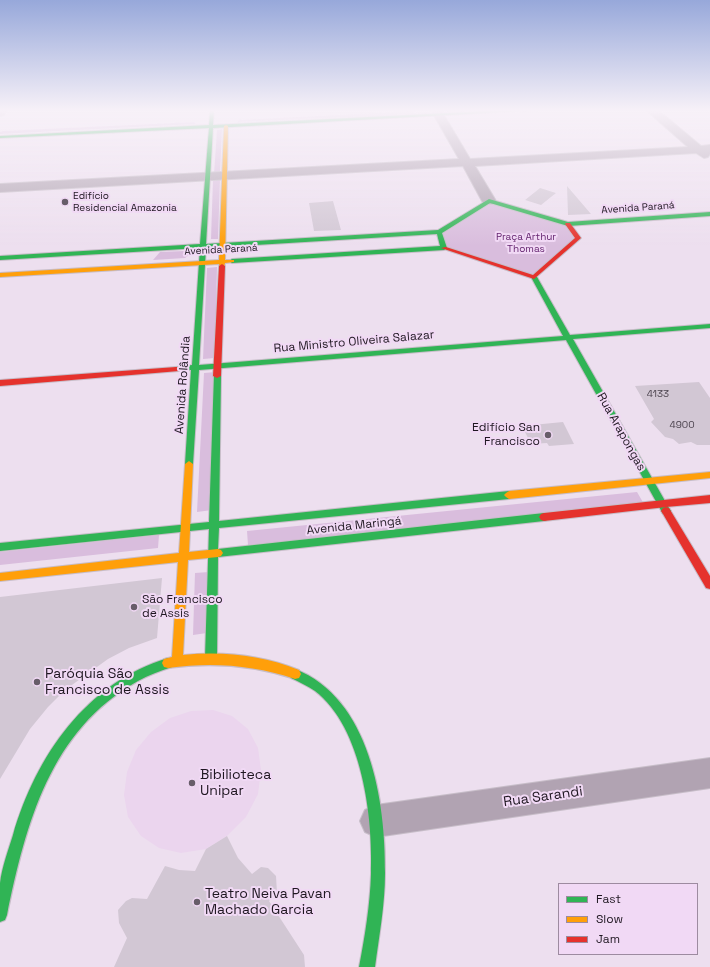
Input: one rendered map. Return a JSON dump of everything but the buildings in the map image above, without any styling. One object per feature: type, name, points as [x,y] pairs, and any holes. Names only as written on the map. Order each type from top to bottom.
[{"type":"street","name":"Avenida Rolândia","points":[[177,660],[209,155]]},
{"type":"street","points":[[211,658],[217,365],[223,244],[225,155]]},
{"type":"street","points":[[462,155],[489,201],[568,224],[582,238],[534,277],[444,248],[439,232],[489,201]]},
{"type":"street","points":[[0,188],[610,155]]},
{"type":"street","name":"Avenida Paraná","points":[[568,224],[601,227],[710,214]]},
{"type":"street","name":"Avenida Paraná","points":[[0,258],[439,232]]},
{"type":"street","name":"Avenida Paraná","points":[[0,275],[444,248]]},
{"type":"street","name":"Rua Arapongas","points":[[534,277],[569,337],[648,481],[710,585]]},
{"type":"street","name":"Rua Ministro Oliveira Salazar","points":[[0,383],[710,326]]},
{"type":"street","name":"Avenida Maringá","points":[[0,547],[710,475]]},
{"type":"street","name":"Avenida Maringá","points":[[0,577],[710,499]]},
{"type":"street","points":[[1,906],[27,809],[44,770],[58,747],[72,729],[86,715],[110,693],[129,679],[149,669],[177,660],[211,658],[253,660],[278,667],[304,678],[317,686],[328,696],[354,735],[366,771],[376,822],[379,865],[377,894],[367,967]]},
{"type":"street","name":"Rua Sarandi","points":[[376,822],[710,773]]},
{"type":"shaded area","name":"Bibilioteca Unipar","points":[[213,710],[232,716],[248,729],[258,748],[261,770],[258,794],[246,817],[227,836],[206,849],[181,853],[159,848],[141,836],[128,817],[124,795],[127,772],[136,750],[151,732],[170,718],[191,711]]},
{"type":"green space","points":[[215,155],[221,155],[220,173],[214,174]]},
{"type":"green space","points":[[213,179],[220,179],[218,239],[211,239]]},
{"type":"green space","name":"Praça Arthur Thomas","points":[[489,201],[568,224],[578,238],[534,277],[444,248],[439,232]]},
{"type":"green space","points":[[160,252],[188,252],[189,255],[185,258],[153,260]]},
{"type":"green space","points":[[217,267],[215,358],[203,359],[207,268]]},
{"type":"green space","points":[[216,372],[212,510],[197,512],[204,373]]},
{"type":"green space","points":[[637,492],[644,504],[248,545],[247,531]]},
{"type":"green space","points":[[159,535],[158,548],[0,565],[0,552]]},
{"type":"green space","points":[[209,572],[207,633],[193,635],[195,573]]},
{"type":"traffic: fast","points":[[189,464],[209,155]]},
{"type":"traffic: fast","points":[[444,248],[439,232],[489,201],[568,224],[710,214]]},
{"type":"traffic: fast","points":[[0,258],[439,232]]},
{"type":"traffic: fast","points":[[232,261],[444,248]]},
{"type":"traffic: fast","points":[[534,277],[666,511]]},
{"type":"traffic: fast","points":[[176,369],[710,326]]},
{"type":"traffic: fast","points":[[211,658],[217,376]]},
{"type":"traffic: fast","points":[[0,547],[509,495]]},
{"type":"traffic: fast","points":[[218,553],[544,517]]},
{"type":"traffic: fast","points":[[0,915],[22,826],[32,798],[60,745],[79,721],[102,699],[125,682],[141,673],[168,663]]},
{"type":"traffic: fast","points":[[295,674],[319,688],[338,707],[353,732],[364,759],[371,789],[378,847],[378,873],[375,909],[367,967]]},
{"type":"traffic: slow","points":[[222,266],[225,155]]},
{"type":"traffic: slow","points":[[0,275],[232,261]]},
{"type":"traffic: slow","points":[[177,660],[189,464]]},
{"type":"traffic: slow","points":[[509,495],[710,475]]},
{"type":"traffic: slow","points":[[0,577],[218,553]]},
{"type":"traffic: slow","points":[[168,663],[200,659],[248,661],[264,664],[295,674]]},
{"type":"traffic: jam","points":[[444,248],[534,277],[578,238],[568,224]]},
{"type":"traffic: jam","points":[[217,376],[222,266]]},
{"type":"traffic: jam","points":[[0,383],[176,369]]},
{"type":"traffic: jam","points":[[544,517],[710,499]]},
{"type":"traffic: jam","points":[[666,511],[710,585]]},
{"type":"place","name":"Edifício Residencial Amazonia","points":[[65,202]]},
{"type":"place","name":"Edifício San Francisco","points":[[548,435]]},
{"type":"place","name":"São Francisco de Assis","points":[[134,607]]},
{"type":"place","name":"Paróquia São Francisco de Assis","points":[[37,682]]},
{"type":"place","name":"Bibilioteca Unipar","points":[[192,783]]},
{"type":"place","name":"Teatro Neiva Pavan Machado Garcia","points":[[197,902]]}]
